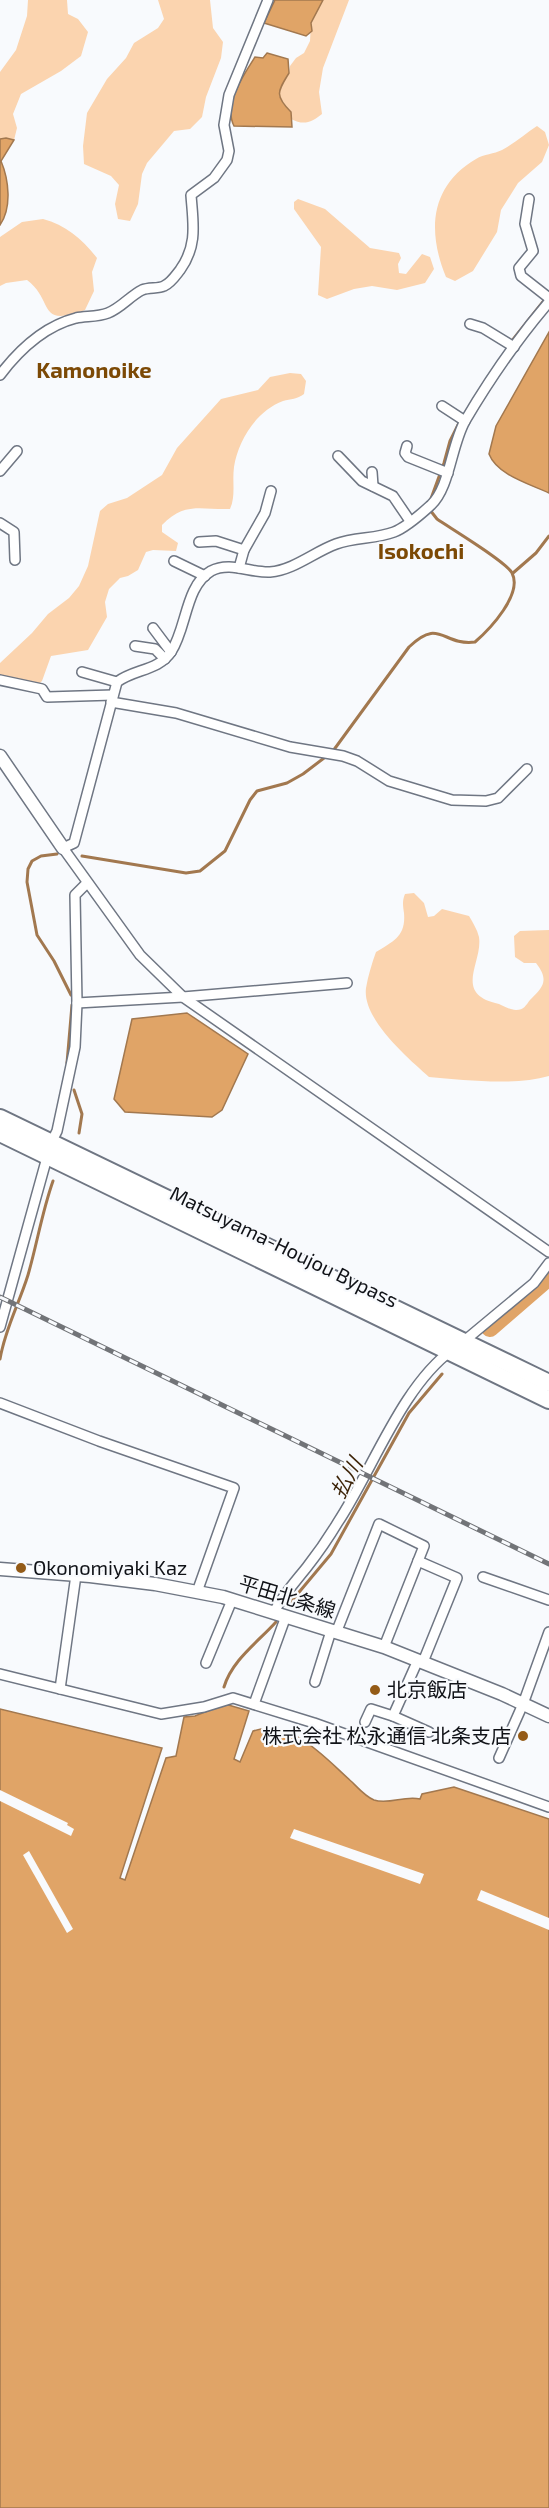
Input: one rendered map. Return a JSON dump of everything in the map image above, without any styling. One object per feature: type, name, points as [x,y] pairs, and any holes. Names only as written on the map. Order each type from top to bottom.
[{"type":"highway","name":"Matsuyama-Houjou Bypass","points":[[0,1118],[49,1150]]},
{"type":"highway","name":"Matsuyama-Houjou Bypass","points":[[0,1133],[49,1150],[457,1347],[549,1400]]},
{"type":"highway","name":"Matsuyama-Houjou Bypass","points":[[457,1347],[549,1383]]},
{"type":"main road","points":[[0,756],[63,848]]},
{"type":"main road","name":"平田北条線","points":[[0,1569],[76,1575],[197,1592],[232,1600],[384,1647],[549,1716]]},
{"type":"street","points":[[0,375],[27,346],[55,326],[76,318],[105,315],[143,289],[164,286],[174,279],[191,252],[195,235],[191,195],[214,178],[227,160],[229,151],[224,125],[229,95],[268,0]]},
{"type":"street","points":[[529,199],[525,224],[533,251],[519,268],[521,276],[548,298],[511,345],[462,419],[444,472],[440,492],[428,506],[393,532],[336,544],[280,570],[257,572],[239,568],[221,568],[205,576],[194,592],[178,639],[168,655],[145,671],[129,675],[117,682],[74,843],[63,848],[140,956],[183,997],[549,1252]]},
{"type":"street","points":[[470,324],[483,328],[511,345]]},
{"type":"street","points":[[442,406],[462,419]]},
{"type":"street","points":[[407,446],[405,453],[408,457],[444,472]]},
{"type":"street","points":[[0,471],[17,451]]},
{"type":"street","points":[[338,456],[362,481],[393,496],[410,521]]},
{"type":"street","points":[[372,471],[373,486]]},
{"type":"street","points":[[239,568],[244,550],[265,513],[271,490]]},
{"type":"street","points":[[0,524],[15,532],[15,560]]},
{"type":"street","points":[[199,542],[216,541],[244,550]]},
{"type":"street","points":[[174,561],[205,576]]},
{"type":"street","points":[[153,628],[168,655]]},
{"type":"street","points":[[135,646],[155,649],[168,655]]},
{"type":"street","points":[[82,672],[117,682]]},
{"type":"street","points":[[0,680],[42,689],[47,697],[112,698],[219,724],[290,747],[357,761],[389,781],[452,800],[486,801],[498,798],[527,769]]},
{"type":"street","points":[[0,1327],[68,1086],[75,1047],[77,1003],[75,895],[87,883]]},
{"type":"street","points":[[77,1003],[183,997],[347,983]]},
{"type":"street","points":[[254,1704],[280,1614],[282,1596],[308,1566],[339,1521],[405,1403],[439,1359],[457,1347],[534,1283],[549,1263]]},
{"type":"street","points":[[0,1403],[99,1441],[234,1488],[197,1592]]},
{"type":"street","points":[[315,1682],[379,1524],[424,1546],[384,1647]]},
{"type":"street","points":[[393,1716],[457,1578],[418,1561]]},
{"type":"street","points":[[60,1689],[76,1575]]},
{"type":"street","points":[[483,1577],[549,1599]]},
{"type":"street","points":[[206,1663],[232,1600]]},
{"type":"street","points":[[499,1758],[523,1704],[549,1632]]},
{"type":"street","points":[[0,1674],[161,1714],[204,1707],[233,1698],[549,1807]]},
{"type":"street","points":[[365,1722],[371,1709],[429,1732]]},
{"type":"shaded area","points":[[28,0],[67,0],[68,14],[78,19],[88,32],[81,56],[61,71],[21,94],[13,114],[17,128],[14,140],[0,139],[0,72],[16,50],[27,16]]},
{"type":"shaded area","points":[[158,0],[210,0],[213,28],[223,42],[221,58],[206,97],[202,117],[190,129],[174,131],[147,163],[142,174],[138,204],[130,221],[118,219],[115,204],[119,185],[111,176],[84,164],[83,146],[87,113],[107,79],[126,58],[134,43],[158,28],[164,19]]},
{"type":"shaded area","points":[[275,0],[323,0],[311,23],[312,31],[306,36],[264,23]]},
{"type":"shaded area","points":[[323,0],[349,0],[323,68],[319,92],[322,114],[304,123],[291,119],[291,112],[281,102],[279,91],[289,73],[290,66],[304,53],[310,41],[311,23]]},
{"type":"shaded area","points":[[267,53],[288,59],[289,73],[280,89],[280,97],[291,112],[292,127],[234,126],[231,109],[236,90],[255,57],[263,58]]},
{"type":"shaded area","points":[[537,126],[545,132],[549,145],[542,162],[518,183],[501,210],[497,232],[473,271],[455,281],[446,277],[436,243],[435,227],[441,196],[449,182],[476,159],[502,150]]},
{"type":"shaded area","points":[[0,139],[14,140],[1,161],[6,177],[8,202],[0,225]]},
{"type":"shaded area","points":[[298,199],[325,209],[370,248],[399,253],[401,258],[398,264],[399,273],[406,274],[422,254],[430,257],[434,269],[425,283],[397,290],[372,286],[354,289],[327,299],[318,295],[321,247],[294,209],[294,202]]},
{"type":"shaded area","points":[[43,219],[73,234],[97,258],[92,272],[94,291],[85,310],[70,315],[52,314],[36,288],[27,280],[0,286],[0,237],[22,222]]},
{"type":"shaded area","points":[[549,332],[549,493],[506,473],[499,468],[489,454],[496,426]]},
{"type":"shaded area","points":[[290,373],[301,374],[306,381],[304,394],[273,406],[257,419],[244,437],[236,457],[233,499],[230,509],[194,508],[170,517],[162,525],[162,532],[178,543],[176,551],[146,552],[138,570],[120,578],[109,589],[105,602],[107,617],[88,650],[51,656],[42,681],[33,689],[0,681],[0,663],[79,586],[88,566],[100,511],[108,504],[127,498],[162,475],[177,448],[221,399],[258,390],[270,377]]},
{"type":"shaded area","points":[[414,893],[424,903],[428,917],[434,916],[442,909],[469,916],[479,937],[473,985],[477,993],[485,999],[512,1009],[519,1010],[524,1007],[539,991],[544,978],[536,963],[524,963],[515,957],[514,936],[520,931],[549,930],[549,1076],[505,1082],[429,1077],[399,1049],[379,1025],[367,1000],[366,988],[369,974],[376,952],[401,933],[404,921],[404,897],[405,894]]},
{"type":"shaded area","points":[[187,1013],[248,1054],[222,1110],[212,1117],[125,1112],[114,1099],[132,1019]]},
{"type":"shaded area","points":[[225,1704],[249,1711],[234,1759],[240,1762],[253,1731],[281,1730],[295,1735],[320,1752],[365,1795],[374,1800],[420,1799],[422,1794],[454,1787],[549,1819],[549,2508],[0,2508],[0,1709],[162,1748],[120,1878],[125,1880],[166,1758],[176,1756],[184,1717],[195,1716]]},
{"type":"pier","points":[[0,1790],[68,1823],[67,1825],[74,1829],[71,1836],[0,1801]]},
{"type":"pier","points":[[294,1829],[424,1874],[420,1884],[290,1838]]},
{"type":"pier","points":[[29,1851],[73,1929],[67,1933],[23,1855]]},
{"type":"pier","points":[[481,1890],[549,1918],[549,1930],[477,1900]]},
{"type":"waterway","points":[[511,342],[546,298]]},
{"type":"waterway","points":[[429,504],[450,441],[460,421]]},
{"type":"waterway","points":[[333,751],[409,647],[419,638],[435,633],[455,640],[475,642],[489,629],[509,601],[514,581],[508,568],[490,553],[437,519],[430,510]]},
{"type":"waterway","points":[[513,573],[536,553],[549,536]]},
{"type":"waterway","points":[[82,856],[186,873],[200,871],[225,851],[250,800],[257,791],[287,783],[328,755]]},
{"type":"waterway","points":[[57,854],[41,856],[32,861],[28,869],[27,882],[37,935],[54,961],[71,995]]},
{"type":"waterway","points":[[67,1063],[72,1005]]},
{"type":"waterway","points":[[74,1090],[82,1114],[79,1133]]},
{"type":"waterway","points":[[0,1359],[28,1275],[53,1181]]},
{"type":"waterway","name":"払川","points":[[490,1328],[542,1283],[549,1273]]},
{"type":"waterway","name":"払川","points":[[290,1603],[331,1554],[409,1413],[442,1374]]},
{"type":"waterway","name":"払川","points":[[224,1687],[239,1660],[276,1622]]},
{"type":"railway","points":[[0,1297],[549,1564]]},
{"type":"place","name":"Okonomiyaki Kaz","points":[[21,1568]]},
{"type":"place","name":"北京飯店","points":[[375,1690]]},
{"type":"place","name":"株式会社 松永通信 北条支店","points":[[523,1736]]},
{"type":"district","name":"Kamonoike","points":[[94,370]]},
{"type":"district","name":"Isokochi","points":[[421,551]]}]
